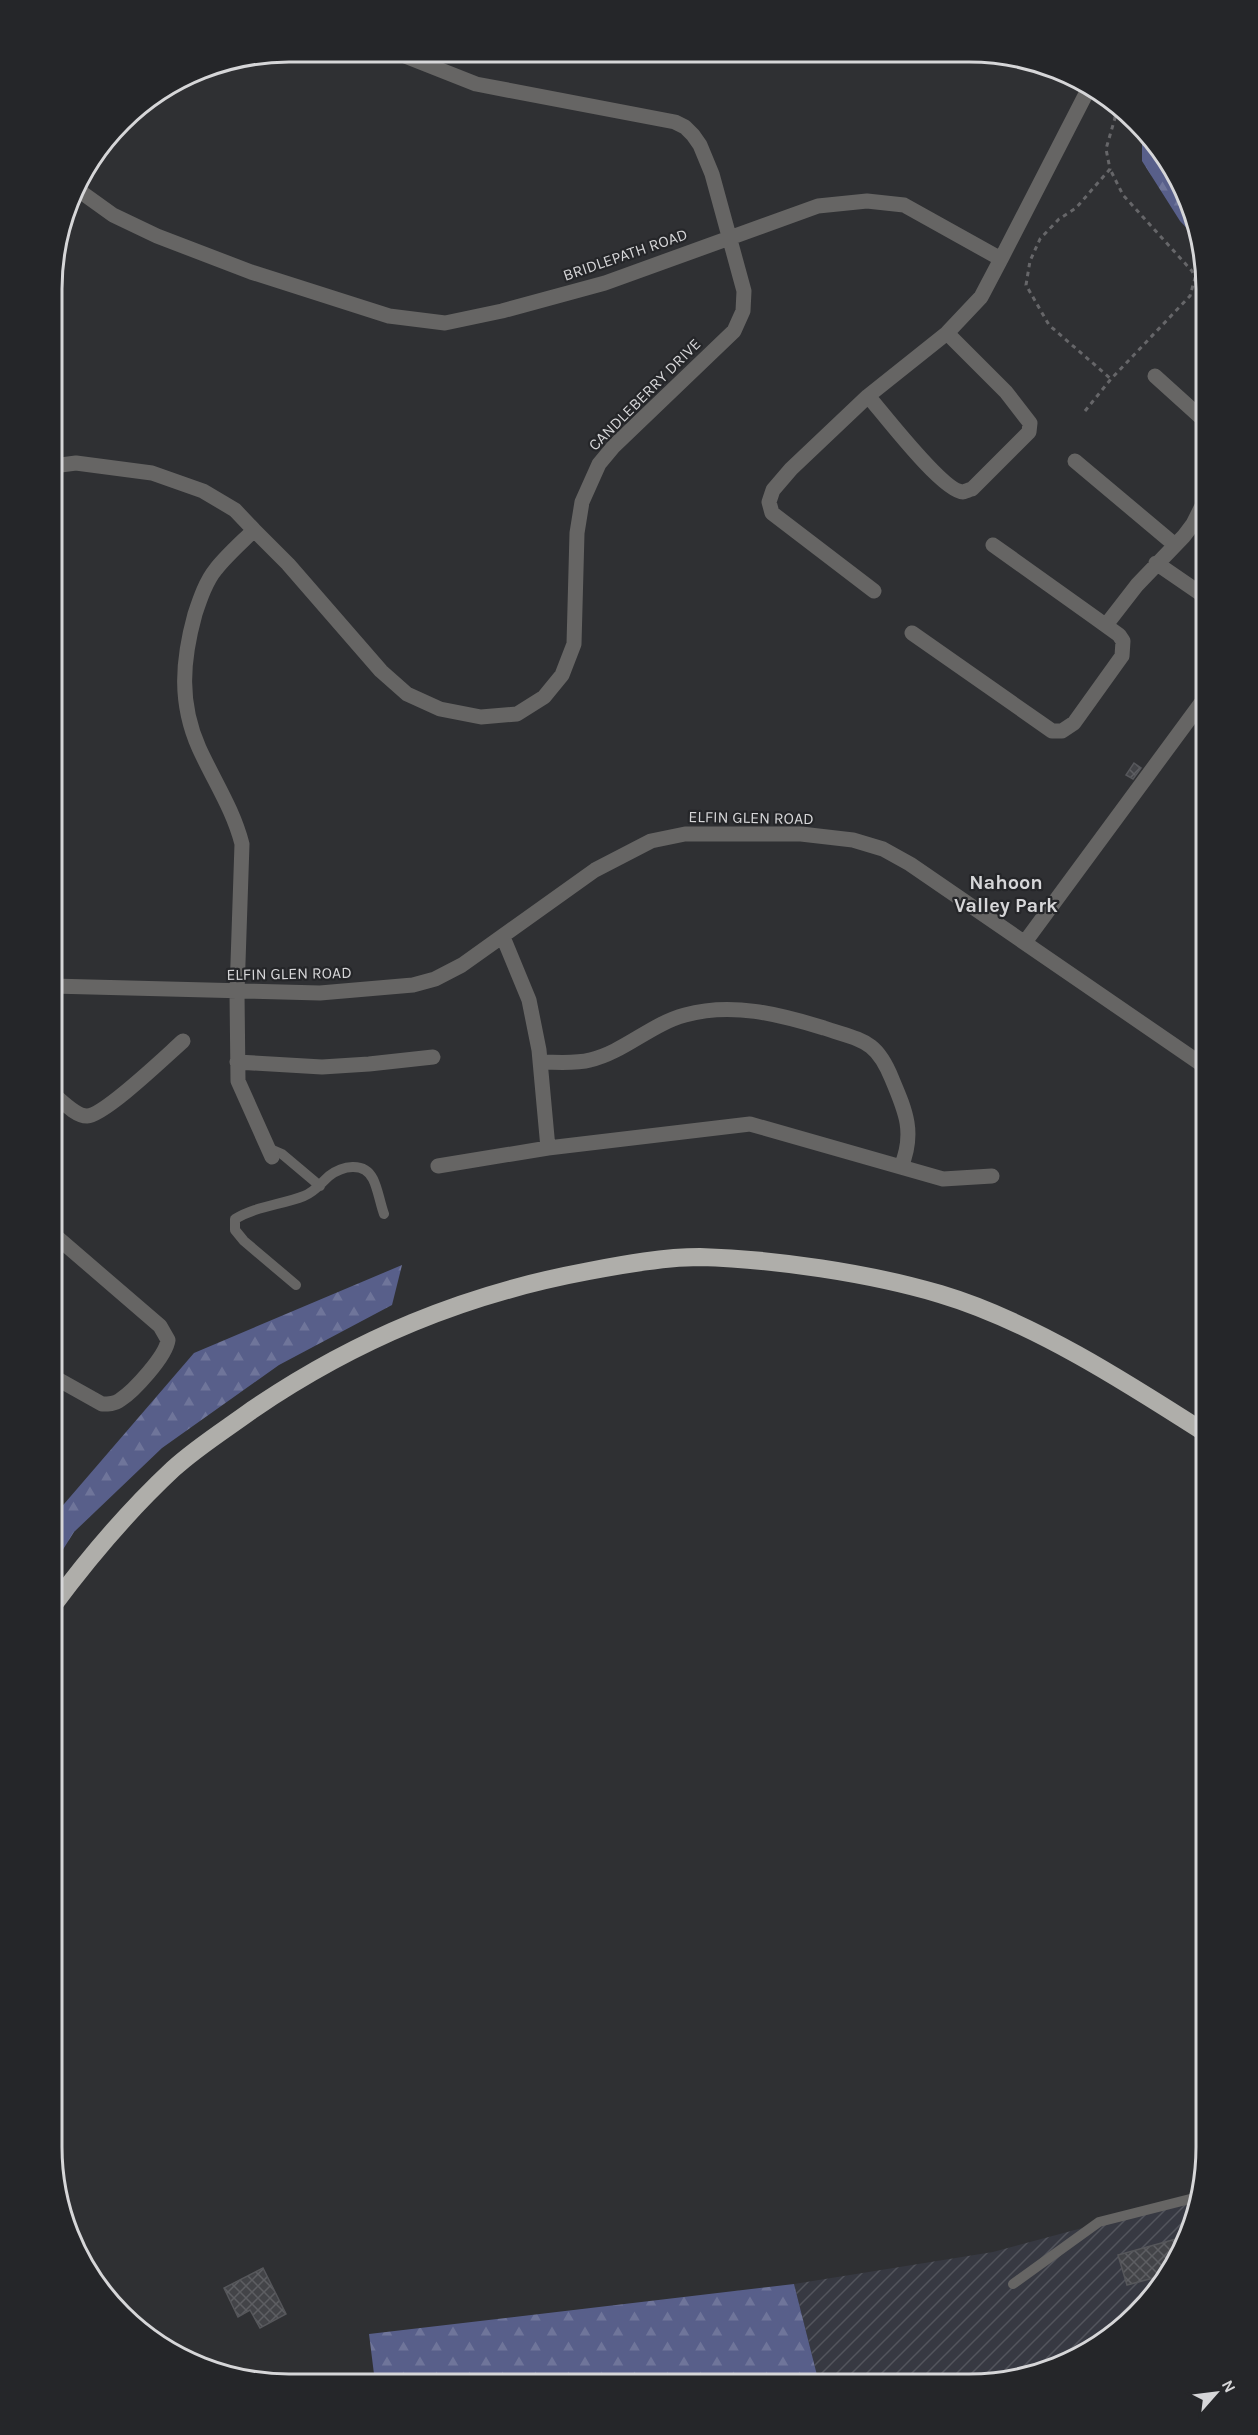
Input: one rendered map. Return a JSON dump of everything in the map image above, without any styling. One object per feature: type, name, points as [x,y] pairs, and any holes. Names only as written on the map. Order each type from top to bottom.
[{"type":"highway","points":[[62,1593],[134,1507],[176,1466],[293,1382],[358,1346],[419,1319],[478,1297],[555,1277],[622,1264],[698,1257],[776,1263],[875,1278],[940,1294],[998,1315],[1053,1342],[1196,1427]]},
{"type":"street","name":"CANDLEBERRY DRIVE","points":[[62,465],[76,463],[152,473],[202,491],[234,510],[288,564],[381,671],[407,694],[440,709],[481,717],[517,714],[544,697],[562,675],[574,644],[577,533],[582,502],[589,484],[599,464],[614,446],[734,331],[743,311],[744,291],[712,174],[700,145],[685,127],[675,122],[476,84],[420,62]]},
{"type":"street","points":[[874,591],[772,513],[769,502],[773,490],[791,469],[868,396],[947,333],[981,297],[1086,94]]},
{"type":"street","name":"BRIDLEPATH ROAD","points":[[82,194],[113,215],[157,236],[250,272],[389,316],[445,323],[605,283],[818,206],[867,201],[904,205],[1001,259]]},
{"type":"street","points":[[868,396],[936,475],[955,490],[963,492],[972,489],[1029,432],[1030,423],[1006,392],[947,333]]},
{"type":"street","points":[[1155,376],[1196,413]]},
{"type":"street","points":[[1075,460],[1174,545]]},
{"type":"street","points":[[1106,625],[1196,518]]},
{"type":"street","points":[[254,530],[215,569],[200,598],[185,656],[184,682],[188,716],[199,748],[237,824],[242,844],[237,992],[238,1081],[270,1153]]},
{"type":"street","points":[[912,633],[1052,731],[1057,732],[1074,723],[1122,656],[1124,642],[1106,625],[993,545]]},
{"type":"street","points":[[1156,563],[1196,590]]},
{"type":"street","points":[[1025,942],[1196,709]]},
{"type":"street","name":"ELFIN GLEN ROAD","points":[[62,986],[320,993],[413,985],[435,979],[462,965],[595,870],[651,841],[685,834],[801,834],[853,840],[883,849],[910,864],[1196,1060]]},
{"type":"street","points":[[502,937],[530,1000],[540,1062],[548,1148]]},
{"type":"street","points":[[540,1062],[589,1061],[608,1054],[682,1015],[710,1010],[737,1009],[771,1013],[801,1021],[867,1043],[880,1053],[896,1088],[908,1129],[909,1142],[901,1167]]},
{"type":"street","points":[[62,1101],[78,1113],[87,1116],[96,1113],[112,1103],[183,1041]]},
{"type":"street","points":[[237,1062],[322,1067],[433,1057]]},
{"type":"street","points":[[438,1166],[548,1148],[750,1124],[944,1179],[992,1176]]},
{"type":"street","points":[[62,1242],[160,1326],[168,1340],[167,1348],[156,1363],[120,1401],[102,1404],[62,1382]]},
{"type":"lane","points":[[270,1153],[282,1154],[320,1186]]},
{"type":"lane","points":[[296,1285],[244,1241],[235,1230],[235,1219],[249,1211],[306,1195],[345,1167],[358,1167],[372,1177],[384,1214]]},
{"type":"lane","points":[[1013,2284],[1099,2222],[1190,2199]]},
{"type":"path","points":[[1085,411],[1111,379],[1190,296],[1195,279],[1192,271],[1124,195],[1110,169],[1106,148],[1114,118],[1113,112]]},
{"type":"path","points":[[1110,169],[1076,207],[1059,219],[1040,239],[1030,261],[1026,285],[1049,325],[1111,379]]},
{"type":"shaded area","points":[[1190,2199],[1173,2247],[1150,2285],[1108,2327],[1070,2350],[1028,2366],[999,2372],[817,2374],[794,2284],[993,2252]]},
{"type":"green space","points":[[1142,141],[1158,162],[1173,188],[1189,231],[1180,221],[1142,161]]},
{"type":"green space","points":[[402,1265],[392,1305],[279,1365],[162,1448],[74,1532],[62,1551],[62,1506],[194,1353]]},
{"type":"green space","points":[[794,2284],[817,2374],[374,2374],[369,2334]]},
{"type":"building","points":[[1134,763],[1141,768],[1133,779],[1126,775]]},
{"type":"building","points":[[1176,2239],[1155,2277],[1127,2285],[1118,2255]]},
{"type":"building","points":[[263,2268],[286,2314],[260,2328],[250,2310],[238,2317],[224,2288]]},
{"type":"district","name":"Nahoon Valley Park","points":[[1006,894]]}]
